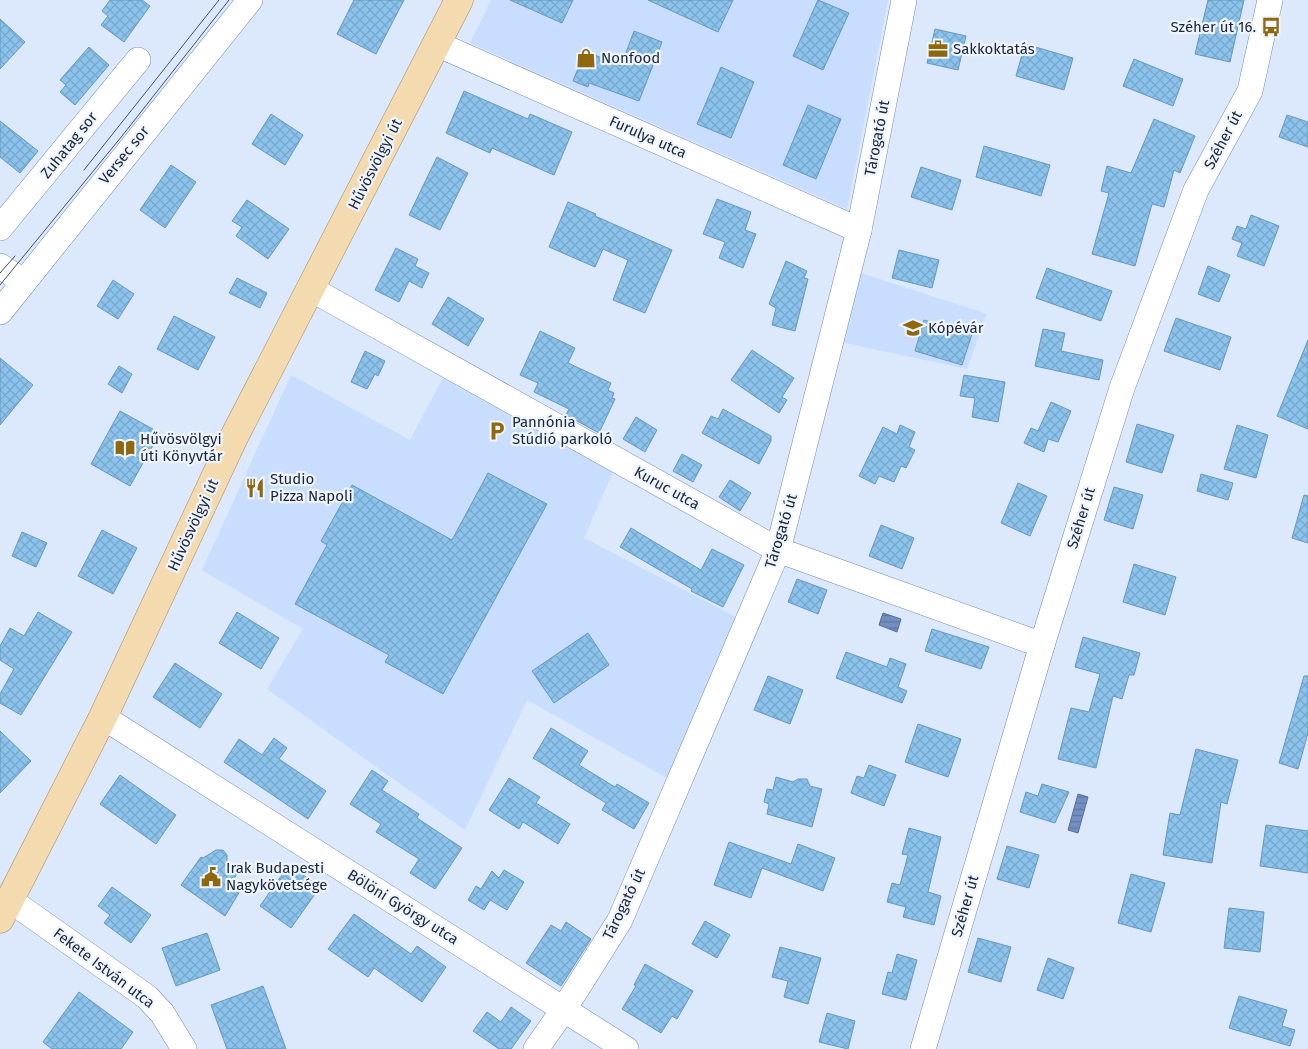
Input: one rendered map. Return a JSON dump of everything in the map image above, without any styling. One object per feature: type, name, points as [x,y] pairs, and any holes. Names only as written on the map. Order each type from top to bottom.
[{"type":"main road","name":"Hűvösvölgyi út","points":[[5,910],[103,717],[234,437],[459,0]]},
{"type":"street","name":"Versec sor","points":[[0,312],[250,0]]},
{"type":"street","name":"Tárogató út","points":[[536,1049],[564,1009],[620,920],[778,550],[859,230],[904,0]]},
{"type":"street","name":"Széher út","points":[[923,1049],[1042,645],[1122,388],[1196,190],[1250,91],[1270,0]]},
{"type":"street","name":"Furulya utca","points":[[437,44],[859,230]]},
{"type":"street","name":"Zuhatag sor","points":[[0,228],[138,60]]},
{"type":"street","points":[[0,266],[24,282]]},
{"type":"street","name":"Kuruc utca","points":[[311,289],[778,550],[1042,645]]},
{"type":"street","name":"Bölöni György utca","points":[[103,717],[626,1049]]},
{"type":"street","name":"Fekete István utca","points":[[5,910],[147,997],[162,1013],[184,1049]]},
{"type":"shaded area","points":[[491,0],[888,0],[847,209],[470,43]]},
{"type":"shaded area","name":"Kópévár","points":[[861,273],[987,314],[967,369],[840,342]]},
{"type":"shaded area","points":[[291,375],[410,440],[444,376],[613,472],[584,538],[736,617],[667,778],[527,700],[465,830],[267,689],[303,629],[202,570]]},
{"type":"shaded area","points":[[883,613],[901,619],[897,632],[879,625]]},
{"type":"shaded area","points":[[1078,794],[1088,797],[1078,833],[1068,830]]},
{"type":"building","points":[[110,0],[142,0],[150,6],[124,42],[101,25],[108,16],[102,11]]},
{"type":"building","points":[[354,0],[404,0],[376,54],[337,34]]},
{"type":"building","points":[[510,0],[573,0],[562,23]]},
{"type":"building","points":[[648,0],[733,0],[718,32]]},
{"type":"building","points":[[818,0],[849,13],[823,70],[793,56]]},
{"type":"building","points":[[1208,0],[1244,0],[1230,62],[1195,54]]},
{"type":"building","points":[[0,19],[25,42],[0,69]]},
{"type":"building","points":[[935,29],[966,36],[958,70],[927,63]]},
{"type":"building","points":[[634,31],[662,42],[639,101],[589,83],[588,87],[573,81],[585,51],[621,66]]},
{"type":"building","points":[[1025,44],[1073,58],[1064,90],[1016,76]]},
{"type":"building","points":[[89,47],[109,65],[75,105],[60,92],[66,85],[60,80]]},
{"type":"building","points":[[1134,59],[1183,79],[1173,106],[1123,86]]},
{"type":"building","points":[[721,67],[754,82],[731,138],[697,124]]},
{"type":"building","points":[[464,91],[528,119],[530,114],[572,132],[554,175],[492,148],[490,153],[446,133]]},
{"type":"building","points":[[808,105],[841,119],[816,179],[783,165]]},
{"type":"building","points":[[271,114],[303,135],[285,165],[252,144]]},
{"type":"building","points":[[1287,115],[1308,122],[1308,147],[1279,137]]},
{"type":"building","points":[[1154,119],[1195,136],[1180,173],[1174,170],[1164,207],[1152,204],[1135,266],[1092,254],[1109,193],[1101,191],[1107,166],[1131,173]]},
{"type":"building","points":[[0,121],[38,151],[20,173],[0,157]]},
{"type":"building","points":[[984,146],[1050,165],[1041,196],[976,177]]},
{"type":"building","points":[[437,157],[468,173],[440,230],[409,215]]},
{"type":"building","points":[[171,165],[196,182],[165,228],[140,210]]},
{"type":"building","points":[[921,167],[961,180],[952,210],[911,197]]},
{"type":"building","points":[[717,199],[751,212],[745,230],[756,234],[743,268],[719,258],[725,242],[703,234]]},
{"type":"building","points":[[247,200],[289,229],[268,259],[236,236],[242,227],[232,221]]},
{"type":"building","points":[[568,202],[672,250],[645,313],[613,300],[628,260],[603,249],[595,267],[549,247]]},
{"type":"building","points":[[1251,215],[1279,226],[1264,266],[1237,256],[1242,243],[1232,239],[1237,226],[1246,229]]},
{"type":"building","points":[[396,248],[418,259],[415,266],[429,273],[422,288],[409,281],[399,302],[375,290]]},
{"type":"building","points":[[899,250],[939,260],[932,288],[892,278]]},
{"type":"building","points":[[786,261],[807,271],[804,278],[808,279],[795,331],[772,325],[776,308],[769,304]]},
{"type":"building","points":[[1208,266],[1230,275],[1219,302],[1198,294]]},
{"type":"building","points":[[1047,268],[1112,291],[1101,321],[1036,298]]},
{"type":"building","points":[[237,278],[267,293],[260,308],[229,293]]},
{"type":"building","points":[[113,280],[134,294],[118,319],[97,306]]},
{"type":"building","points":[[448,297],[484,319],[468,346],[432,324]]},
{"type":"building","points":[[174,316],[215,337],[198,370],[157,349]]},
{"type":"building","points":[[1176,318],[1231,337],[1220,370],[1164,351]]},
{"type":"building","points":[[924,320],[972,334],[962,365],[915,351]]},
{"type":"building","points":[[1043,329],[1065,333],[1061,351],[1103,360],[1099,380],[1035,366]]},
{"type":"building","points":[[540,331],[575,348],[568,363],[611,383],[608,390],[614,393],[612,398],[615,399],[599,433],[566,415],[569,409],[534,392],[538,383],[520,375]]},
{"type":"building","points":[[1308,340],[1308,429],[1277,416]]},
{"type":"building","points":[[752,350],[794,378],[782,397],[787,400],[779,413],[731,380]]},
{"type":"building","points":[[365,351],[385,361],[378,376],[375,374],[367,389],[351,382]]},
{"type":"building","points":[[0,358],[33,385],[0,425]]},
{"type":"building","points":[[119,366],[132,374],[122,393],[108,384]]},
{"type":"building","points":[[964,375],[1005,382],[998,422],[972,417],[975,398],[960,396]]},
{"type":"building","points":[[1051,402],[1071,411],[1058,442],[1048,439],[1044,452],[1024,443],[1031,428],[1038,431]]},
{"type":"building","points":[[723,409],[771,436],[771,441],[759,464],[702,433],[711,416],[718,419]]},
{"type":"building","name":"Hűvösvölgyi úti Könyvtár","points":[[120,411],[160,433],[130,486],[91,464]]},
{"type":"building","points":[[636,417],[657,430],[645,452],[623,439]]},
{"type":"building","points":[[1137,424],[1174,435],[1162,473],[1126,462]]},
{"type":"building","points":[[900,425],[915,432],[909,447],[915,450],[906,468],[901,466],[894,482],[879,476],[875,484],[859,476],[883,427],[897,434]]},
{"type":"building","points":[[1237,425],[1268,435],[1256,478],[1224,469]]},
{"type":"building","points":[[682,454],[702,465],[693,482],[673,471]]},
{"type":"building","points":[[488,473],[547,504],[443,694],[385,662],[389,655],[295,604],[327,545],[321,541],[352,485],[452,540]]},
{"type":"building","points":[[1201,474],[1233,483],[1228,500],[1197,491]]},
{"type":"building","points":[[730,480],[751,493],[740,511],[719,497]]},
{"type":"building","points":[[1018,483],[1047,496],[1030,536],[1001,523]]},
{"type":"building","points":[[1114,487],[1143,495],[1133,529],[1104,520]]},
{"type":"building","points":[[1304,495],[1308,496],[1308,543],[1292,538]]},
{"type":"building","points":[[881,525],[914,538],[902,569],[869,556]]},
{"type":"building","points":[[631,528],[701,570],[712,549],[744,565],[723,607],[691,591],[692,589],[620,547]]},
{"type":"building","points":[[102,530],[137,548],[113,594],[78,576]]},
{"type":"building","points":[[22,532],[47,543],[36,567],[12,556]]},
{"type":"building","points":[[1134,564],[1176,577],[1165,615],[1123,602]]},
{"type":"building","points":[[797,579],[827,590],[818,614],[788,602]]},
{"type":"building","points":[[38,612],[72,632],[21,715],[0,703],[0,694],[14,669],[0,660],[0,646],[10,628],[24,636]]},
{"type":"building","points":[[237,612],[279,638],[261,669],[219,643]]},
{"type":"building","points":[[932,629],[989,647],[981,669],[925,651]]},
{"type":"building","points":[[588,633],[609,665],[554,703],[532,671]]},
{"type":"building","points":[[1083,637],[1140,653],[1134,675],[1129,675],[1122,699],[1113,696],[1096,768],[1058,759],[1071,708],[1089,712],[1100,674],[1075,667]]},
{"type":"building","points":[[846,652],[887,667],[890,658],[906,664],[898,687],[907,691],[902,703],[836,678]]},
{"type":"building","points":[[175,663],[222,694],[200,728],[153,697]]},
{"type":"building","points":[[768,676],[803,690],[790,724],[754,710]]},
{"type":"building","points":[[1304,676],[1308,676],[1308,733],[1298,769],[1279,763]]},
{"type":"building","points":[[918,724],[961,739],[948,777],[905,762]]},
{"type":"building","points":[[551,728],[588,751],[579,765],[615,787],[617,784],[649,803],[634,829],[602,810],[606,803],[533,758]]},
{"type":"building","points":[[0,731],[31,761],[0,793]]},
{"type":"building","points":[[274,738],[287,748],[279,759],[326,791],[308,819],[224,762],[239,739],[262,755]]},
{"type":"building","points":[[1196,749],[1238,760],[1227,804],[1221,802],[1212,863],[1163,855],[1170,813],[1180,815]]},
{"type":"building","points":[[869,765],[896,775],[884,806],[851,793],[857,776],[864,778]]},
{"type":"building","points":[[372,770],[388,781],[382,790],[419,814],[417,818],[462,848],[435,889],[410,873],[419,859],[376,832],[381,824],[350,804]]},
{"type":"building","points":[[120,775],[176,815],[156,844],[100,804]]},
{"type":"building","points":[[776,777],[793,782],[798,779],[807,779],[810,786],[822,789],[812,827],[767,814],[769,804],[764,802],[767,789],[773,790]]},
{"type":"building","points":[[509,778],[540,797],[536,803],[570,824],[558,844],[523,822],[519,829],[489,810]]},
{"type":"building","points":[[1042,784],[1069,792],[1055,823],[1020,812],[1026,792],[1038,796]]},
{"type":"building","points":[[1266,825],[1308,831],[1308,873],[1260,866]]},
{"type":"building","points":[[909,828],[941,837],[928,892],[941,896],[934,925],[903,917],[906,907],[887,902],[892,883],[900,885],[908,855],[902,854]]},
{"type":"building","points":[[729,842],[791,864],[798,844],[835,858],[823,891],[762,868],[751,898],[714,885]]},
{"type":"building","points":[[1007,846],[1039,855],[1029,888],[997,879]]},
{"type":"building","name":"Irak Budapesti Nagykövetsége","points":[[216,850],[223,850],[227,855],[227,862],[239,870],[231,884],[240,891],[225,916],[181,885],[201,857],[203,858]]},
{"type":"building","points":[[289,865],[320,887],[291,928],[260,906]]},
{"type":"building","points":[[504,870],[524,882],[507,910],[490,900],[484,910],[468,900],[476,886],[481,889],[492,871],[499,878]]},
{"type":"building","points":[[1131,874],[1165,883],[1151,932],[1118,923]]},
{"type":"building","points":[[112,887],[151,915],[131,943],[104,923],[110,915],[98,906]]},
{"type":"building","points":[[1229,908],[1264,912],[1260,952],[1224,948]]},
{"type":"building","points":[[354,914],[411,954],[417,946],[446,967],[422,1002],[374,968],[368,977],[328,949]]},
{"type":"building","points":[[705,921],[730,935],[717,958],[692,944]]},
{"type":"building","points":[[566,922],[591,939],[561,986],[526,963],[551,925],[561,931]]},
{"type":"building","points":[[207,933],[220,970],[176,986],[162,948]]},
{"type":"building","points":[[978,938],[1011,947],[1001,982],[968,972]]},
{"type":"building","points":[[780,947],[821,958],[808,1004],[784,997],[788,981],[772,977]]},
{"type":"building","points":[[897,954],[917,960],[906,1000],[882,994],[888,972],[892,973]]},
{"type":"building","points":[[1048,958],[1074,968],[1063,999],[1037,990]]},
{"type":"building","points":[[645,964],[693,991],[677,1019],[672,1016],[661,1033],[622,1009],[636,986],[634,985]]},
{"type":"building","points":[[263,986],[286,1049],[227,1049],[211,1005]]},
{"type":"building","points":[[79,992],[133,1032],[121,1049],[52,1049],[43,1042]]},
{"type":"building","points":[[1239,996],[1287,1010],[1282,1026],[1295,1030],[1290,1046],[1229,1028]]},
{"type":"building","points":[[511,1007],[531,1021],[511,1049],[499,1049],[473,1031],[487,1012],[501,1022]]},
{"type":"building","points":[[827,1013],[855,1021],[848,1049],[819,1042]]},
{"type":"tram line","points":[[84,170],[219,0]]},
{"type":"tram line","points":[[0,285],[122,136],[229,0]]},
{"type":"tram line","points":[[0,273],[15,256]]},
{"type":"place","name":"Széher út 16.","points":[[1271,27]]},
{"type":"place","name":"Sakkoktatás","points":[[938,49]]},
{"type":"place","name":"Nonfood","points":[[586,58]]},
{"type":"place","name":"Kópévár","points":[[913,328]]},
{"type":"place","name":"Pannónia Stúdió parkoló","points":[[497,431]]},
{"type":"place","name":"Hűvösvölgyi úti Könyvtár","points":[[125,448]]},
{"type":"place","name":"Studio Pizza Napoli","points":[[255,488]]},
{"type":"place","name":"Irak Budapesti Nagykövetsége","points":[[211,877]]}]
